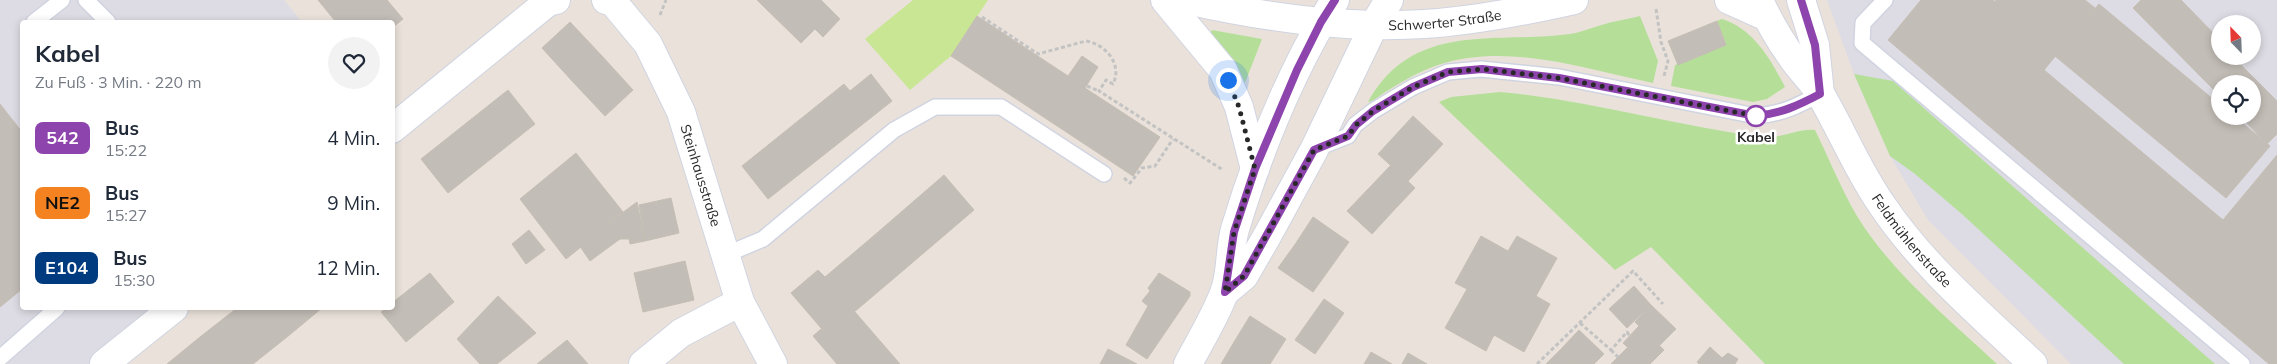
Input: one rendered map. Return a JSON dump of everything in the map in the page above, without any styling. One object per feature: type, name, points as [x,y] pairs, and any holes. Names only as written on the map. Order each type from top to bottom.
[{"type":"street","points":[[395,127],[548,2],[556,0]]},
{"type":"street","name":"Steinhausstraße","points":[[606,0],[613,2],[648,44],[677,104],[740,302],[773,364]]},
{"type":"street","points":[[1165,0],[1223,70],[1239,107],[1255,169]]},
{"type":"street","points":[[1187,0],[1242,12],[1328,11],[1374,25]]},
{"type":"street","name":"Schwerter Straße","points":[[1225,292],[1244,276],[1314,150],[1388,0]]},
{"type":"street","name":"Schwerter Straße","points":[[1374,25],[1425,24],[1451,21],[1505,14],[1574,0]]},
{"type":"street","points":[[1729,0],[1763,8]]},
{"type":"street","name":"Feldmühlenstraße","points":[[1801,0],[1815,45],[1820,94]]},
{"type":"street","name":"Feldmühlenstraße","points":[[1763,8],[1791,56],[1820,94],[1881,205],[1919,253],[1954,291],[2033,364]]},
{"type":"street","name":"Schwerter Straße","points":[[1188,364],[1225,292],[1234,232],[1255,169],[1290,85],[1328,11]]},
{"type":"street","points":[[643,364],[681,333],[740,302]]},
{"type":"street","points":[[104,364],[172,310]]},
{"type":"lane","points":[[37,20],[62,0]]},
{"type":"lane","points":[[86,0],[106,20]]},
{"type":"lane","points":[[1885,0],[1863,23],[1862,43],[2242,364]]},
{"type":"lane","points":[[1314,150],[1348,136],[1356,125],[1373,111],[1413,87],[1448,72],[1482,69],[1559,78],[1756,116],[1777,114],[1790,110],[1820,94]]},
{"type":"lane","points":[[725,255],[763,239],[894,130],[936,107],[1002,107],[1104,174]]},
{"type":"lane","points":[[0,358],[55,310]]},
{"type":"path","points":[[1656,9],[1661,42],[1668,61],[1662,85]]},
{"type":"path","points":[[982,17],[1038,54],[1086,41],[1092,42],[1110,54],[1114,61],[1116,78],[1113,84],[1106,80],[1099,91]]},
{"type":"path","points":[[1087,86],[1099,91],[1223,170]]},
{"type":"path","points":[[1128,181],[1130,183],[1142,168],[1155,166],[1172,139]]},
{"type":"path","points":[[1537,364],[1633,271],[1663,304]]},
{"type":"path","points":[[1580,323],[1618,358]]},
{"type":"path","points":[[1611,350],[1627,332],[1630,336]]},
{"type":"shaded area","points":[[0,0],[284,0],[300,20],[20,20],[20,310],[172,310],[105,364],[0,364]]},
{"type":"shaded area","points":[[1827,0],[2277,0],[2277,364],[2071,364],[1928,220],[1890,156],[1854,74]]},
{"type":"green space","points":[[913,0],[988,0],[951,56],[910,90],[865,39]]},
{"type":"green space","points":[[1640,16],[1658,61],[1653,83],[1546,60],[1491,56],[1465,59],[1431,67],[1368,102],[1386,76],[1408,59],[1431,48],[1457,41],[1570,34]]},
{"type":"green space","points":[[1722,19],[1743,30],[1752,38],[1774,66],[1785,87],[1767,99],[1753,102],[1671,86],[1675,65],[1726,45],[1717,21]]},
{"type":"green space","points":[[1212,30],[1262,39],[1243,88],[1209,36]]},
{"type":"green space","points":[[1854,74],[1893,81],[2215,364],[2124,364],[1963,215],[1915,174],[1890,156]]},
{"type":"green space","points":[[1500,92],[1566,101],[1763,137],[1815,130],[1851,206],[1871,237],[1904,276],[1997,364],[1765,364],[1651,247],[1615,270],[1439,102],[1451,97]]},
{"type":"building","points":[[318,0],[387,0],[403,19],[395,26],[395,20],[334,20]]},
{"type":"building","points":[[757,0],[821,0],[840,19],[823,37],[815,29],[801,43]]},
{"type":"building","points":[[1921,0],[1993,0],[1995,2],[1996,0],[2085,0],[2095,8],[2044,70],[2223,220],[2277,155],[2277,364],[2269,364],[1888,40]]},
{"type":"building","points":[[2141,0],[2181,0],[2211,31],[2211,65],[2241,65],[2251,75],[2211,75],[2211,87],[2133,8]]},
{"type":"building","points":[[2099,4],[2211,97],[2211,125],[2245,125],[2270,146],[2226,198],[2055,56]]},
{"type":"building","points":[[977,16],[1068,76],[1082,56],[1098,67],[1085,88],[1160,137],[1133,176],[951,56]]},
{"type":"building","points":[[1717,21],[1726,45],[1678,65],[1668,41]]},
{"type":"building","points":[[570,22],[602,56],[573,82],[542,48]]},
{"type":"building","points":[[602,56],[633,90],[605,116],[573,82]]},
{"type":"building","points":[[871,74],[892,101],[768,199],[742,166],[844,84],[850,91]]},
{"type":"building","points":[[2261,85],[2277,101],[2277,134],[2267,144],[2249,125],[2261,125]]},
{"type":"building","points":[[508,90],[535,124],[448,193],[421,159]]},
{"type":"building","points":[[0,104],[20,129],[20,291],[0,307]]},
{"type":"building","points":[[1413,116],[1443,144],[1408,181],[1378,154]]},
{"type":"building","points":[[576,153],[623,212],[579,245],[581,247],[566,259],[520,199]]},
{"type":"building","points":[[1391,165],[1415,188],[1395,209],[1371,186]]},
{"type":"building","points":[[944,175],[974,210],[899,274],[870,239]]},
{"type":"building","points":[[1371,186],[1395,209],[1372,234],[1347,211]]},
{"type":"building","points":[[671,198],[679,233],[645,241],[639,205]]},
{"type":"building","points":[[637,202],[645,241],[630,244],[629,239],[620,239],[590,261],[579,245]]},
{"type":"building","points":[[1313,217],[1349,242],[1331,267],[1296,243]]},
{"type":"building","points":[[529,230],[545,250],[526,264],[512,244]]},
{"type":"building","points":[[1481,236],[1508,251],[1517,236],[1557,258],[1536,296],[1550,304],[1524,352],[1494,335],[1486,351],[1445,328],[1467,289],[1455,283]]},
{"type":"building","points":[[870,239],[899,274],[827,335],[791,293],[818,270],[825,277]]},
{"type":"building","points":[[1296,243],[1331,267],[1313,292],[1278,268]]},
{"type":"building","points":[[685,261],[694,300],[643,312],[634,273]]},
{"type":"building","points":[[430,273],[454,302],[406,342],[381,312],[384,310],[395,310],[395,301]]},
{"type":"building","points":[[1159,273],[1190,292],[1190,296],[1147,359],[1126,345],[1148,306],[1142,301],[1150,291],[1148,288]]},
{"type":"building","points":[[1634,286],[1651,305],[1627,328],[1609,309]]},
{"type":"building","points":[[498,296],[536,333],[497,364],[480,364],[457,339]]},
{"type":"building","points":[[1324,299],[1344,313],[1315,354],[1295,340]]},
{"type":"building","points":[[1651,305],[1676,329],[1659,346],[1635,322]]},
{"type":"building","points":[[234,310],[265,310],[287,337],[253,364],[223,364],[200,337]]},
{"type":"building","points":[[265,310],[320,310],[287,337]]},
{"type":"building","points":[[855,312],[900,364],[837,364],[813,336],[821,329],[827,335]]},
{"type":"building","points":[[1250,316],[1286,339],[1270,364],[1234,342]]},
{"type":"building","points":[[1639,326],[1664,350],[1650,364],[1645,364],[1623,343]]},
{"type":"building","points":[[1579,330],[1604,354],[1594,364],[1577,364],[1561,349]]},
{"type":"building","points":[[200,337],[223,364],[167,364]]},
{"type":"building","points":[[567,340],[588,364],[537,364]]},
{"type":"building","points":[[1234,342],[1270,364],[1221,364]]},
{"type":"building","points":[[1628,347],[1645,364],[1611,364]]},
{"type":"building","points":[[1710,347],[1722,358],[1728,353],[1738,359],[1735,364],[1699,364],[1697,362]]},
{"type":"building","points":[[1108,349],[1137,364],[1100,364]]},
{"type":"building","points":[[1561,349],[1577,364],[1546,364]]},
{"type":"building","points":[[1371,352],[1392,364],[1364,364]]},
{"type":"building","points":[[1408,353],[1427,364],[1402,364]]},
{"type":"bus line","name":"542","points":[[1335,0],[1321,22],[1297,70],[1255,169],[1234,232],[1225,292],[1244,276],[1314,150],[1348,136],[1356,125],[1373,111],[1413,87],[1448,72],[1482,69],[1559,78],[1756,116],[1777,114],[1790,110],[1820,94],[1815,45],[1801,0]]},
{"type":"place","name":"Kabel","points":[[1756,116]]},
{"type":"route","points":[[1228,80],[1239,107],[1255,169],[1234,232],[1225,292],[1244,276],[1314,150],[1348,136],[1356,125],[1373,111],[1413,87],[1448,72],[1482,69],[1559,78],[1756,116]]}]
